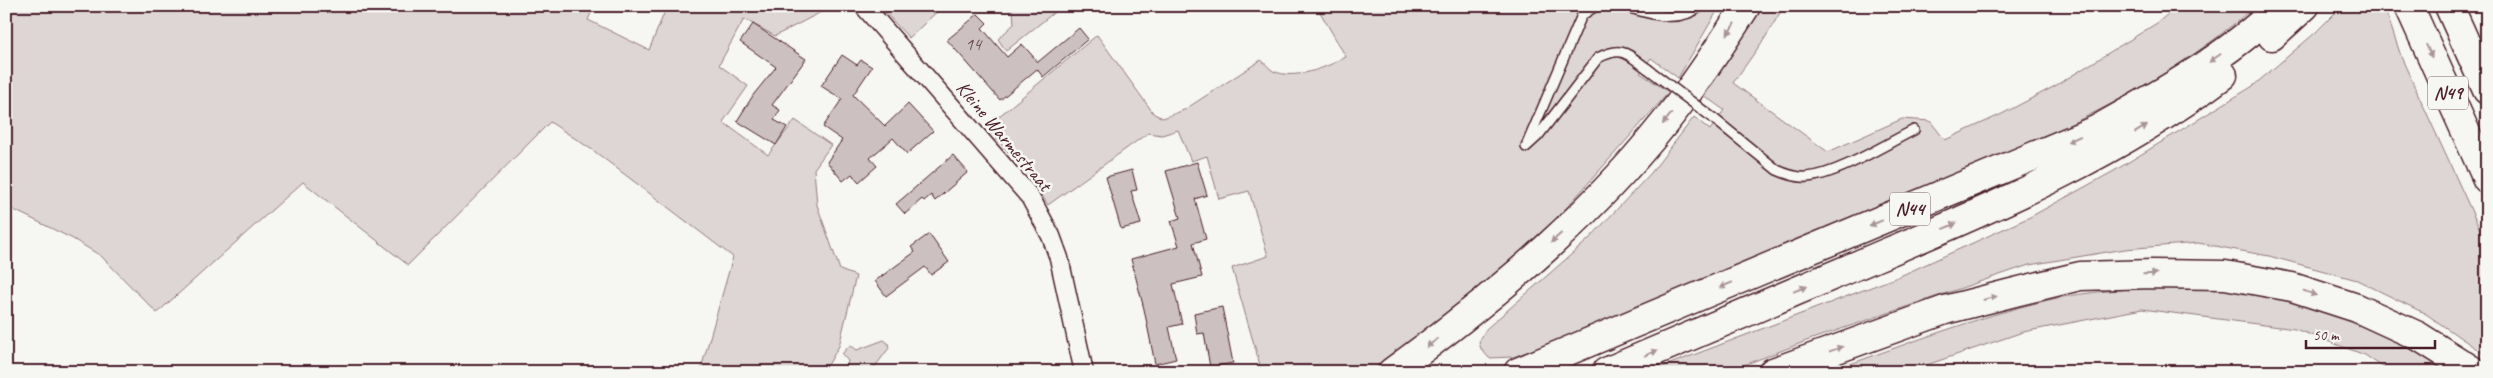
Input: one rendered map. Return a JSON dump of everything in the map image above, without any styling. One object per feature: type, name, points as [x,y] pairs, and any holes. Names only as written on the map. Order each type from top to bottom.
[{"type":"highway","points":[[1392,372],[1444,334],[1526,266],[1610,186],[1679,104],[1746,6]]},
{"type":"highway","name":"N44","points":[[1518,372],[2096,130],[2151,100],[2200,68],[2235,44],[2280,6]]},
{"type":"highway","points":[[1606,372],[2033,189],[2114,146],[2212,83],[2246,57],[2305,6]]},
{"type":"highway","name":"N49","points":[[2409,6],[2487,179]]},
{"type":"highway","name":"N49","points":[[2449,6],[2487,90]]},
{"type":"highway","points":[[1774,372],[1945,310],[2080,276],[2153,274],[2225,275],[2292,287],[2357,308],[2418,336],[2475,372]]},
{"type":"street","name":"Kleine Warmestraat","points":[[864,6],[1030,197],[1051,236],[1058,258],[1084,372]]},
{"type":"lane","points":[[1596,6],[1582,15],[1526,146],[1538,136],[1598,58],[1613,50],[1626,54],[1648,69],[1777,170],[1789,175],[1806,178],[1836,169],[1914,130]]},
{"type":"lane","points":[[1623,6],[1666,18],[1692,14],[1701,6]]},
{"type":"shaded area","points":[[6,6],[594,6],[588,20],[649,50],[667,6],[833,6],[775,36],[744,19],[719,65],[748,86],[723,122],[768,155],[795,120],[831,145],[814,169],[817,205],[840,270],[856,276],[839,346],[824,372],[700,372],[733,257],[594,151],[550,122],[408,265],[303,182],[157,313],[101,256],[73,239],[6,206]]},
{"type":"shaded area","points":[[879,6],[943,6],[909,38]]},
{"type":"shaded area","points":[[1001,6],[1062,6],[1006,51],[998,39],[1014,24],[1013,11]]},
{"type":"shaded area","points":[[1327,6],[1720,6],[1678,78],[1651,58],[1640,73],[1669,92],[1553,223],[1474,296],[1372,372],[1262,372],[1232,268],[1268,256],[1249,191],[1219,199],[1207,156],[1191,161],[1178,130],[1162,135],[1148,133],[1048,205],[1030,177],[986,127],[1097,35],[1154,114],[1163,118],[1184,110],[1261,60],[1273,71],[1282,74],[1311,72],[1346,57],[1320,12]]},
{"type":"shaded area","points":[[1764,6],[1784,6],[1765,38],[1733,83],[1828,152],[1902,119],[1930,121],[1945,140],[2002,114],[2055,86],[2157,23],[2178,6],[2255,6],[2216,38],[2175,67],[2086,117],[2040,139],[1583,331],[1513,357],[1489,358],[1481,349],[1479,342],[1486,329],[1588,240],[1651,173],[1694,117],[1710,130],[1724,110],[1703,95]]},
{"type":"shaded area","points":[[2342,6],[2384,6],[2402,59],[2487,245],[2487,356],[2426,314],[2357,280],[2269,256],[2198,243],[2125,249],[2029,265],[1809,340],[1726,372],[1649,372],[1900,276],[2030,217],[2114,171],[2253,86],[2315,33]]},
{"type":"shaded area","points":[[2169,287],[2226,289],[2253,293],[2311,308],[2341,318],[2398,343],[2446,372],[2390,372],[2365,355],[2295,329],[2142,309],[2023,332],[1906,372],[1828,372],[1965,324],[2048,300],[2093,292]]},
{"type":"shaded area","points":[[884,340],[888,343],[889,348],[871,372],[845,372],[848,361],[842,354],[850,345],[857,350]]},
{"type":"building","points":[[978,14],[987,23],[982,28],[1007,57],[1022,44],[1038,62],[1079,28],[1088,39],[1043,77],[1037,69],[1000,100],[947,40]]},
{"type":"building","points":[[753,24],[806,59],[772,105],[780,110],[774,120],[787,127],[776,145],[737,121],[754,94],[776,67],[740,42]]},
{"type":"building","points":[[842,55],[857,65],[861,60],[872,67],[853,95],[885,126],[908,104],[933,131],[907,154],[893,138],[870,158],[877,166],[859,182],[852,174],[843,181],[827,162],[842,140],[823,127],[842,99],[821,86]]},
{"type":"building","points":[[953,155],[968,172],[935,201],[931,195],[924,201],[922,199],[905,214],[896,204]]},
{"type":"building","points":[[1197,162],[1207,195],[1195,199],[1206,239],[1193,243],[1202,277],[1173,284],[1182,324],[1169,327],[1176,359],[1155,364],[1144,309],[1131,259],[1179,246],[1171,221],[1180,218],[1166,171]]},
{"type":"building","points":[[1132,170],[1137,190],[1131,191],[1141,224],[1121,229],[1106,177]]},
{"type":"building","points":[[929,234],[949,262],[931,275],[925,267],[886,296],[875,281],[915,252],[911,247]]},
{"type":"building","points":[[1222,307],[1233,363],[1210,367],[1204,333],[1197,334],[1194,313]]}]
